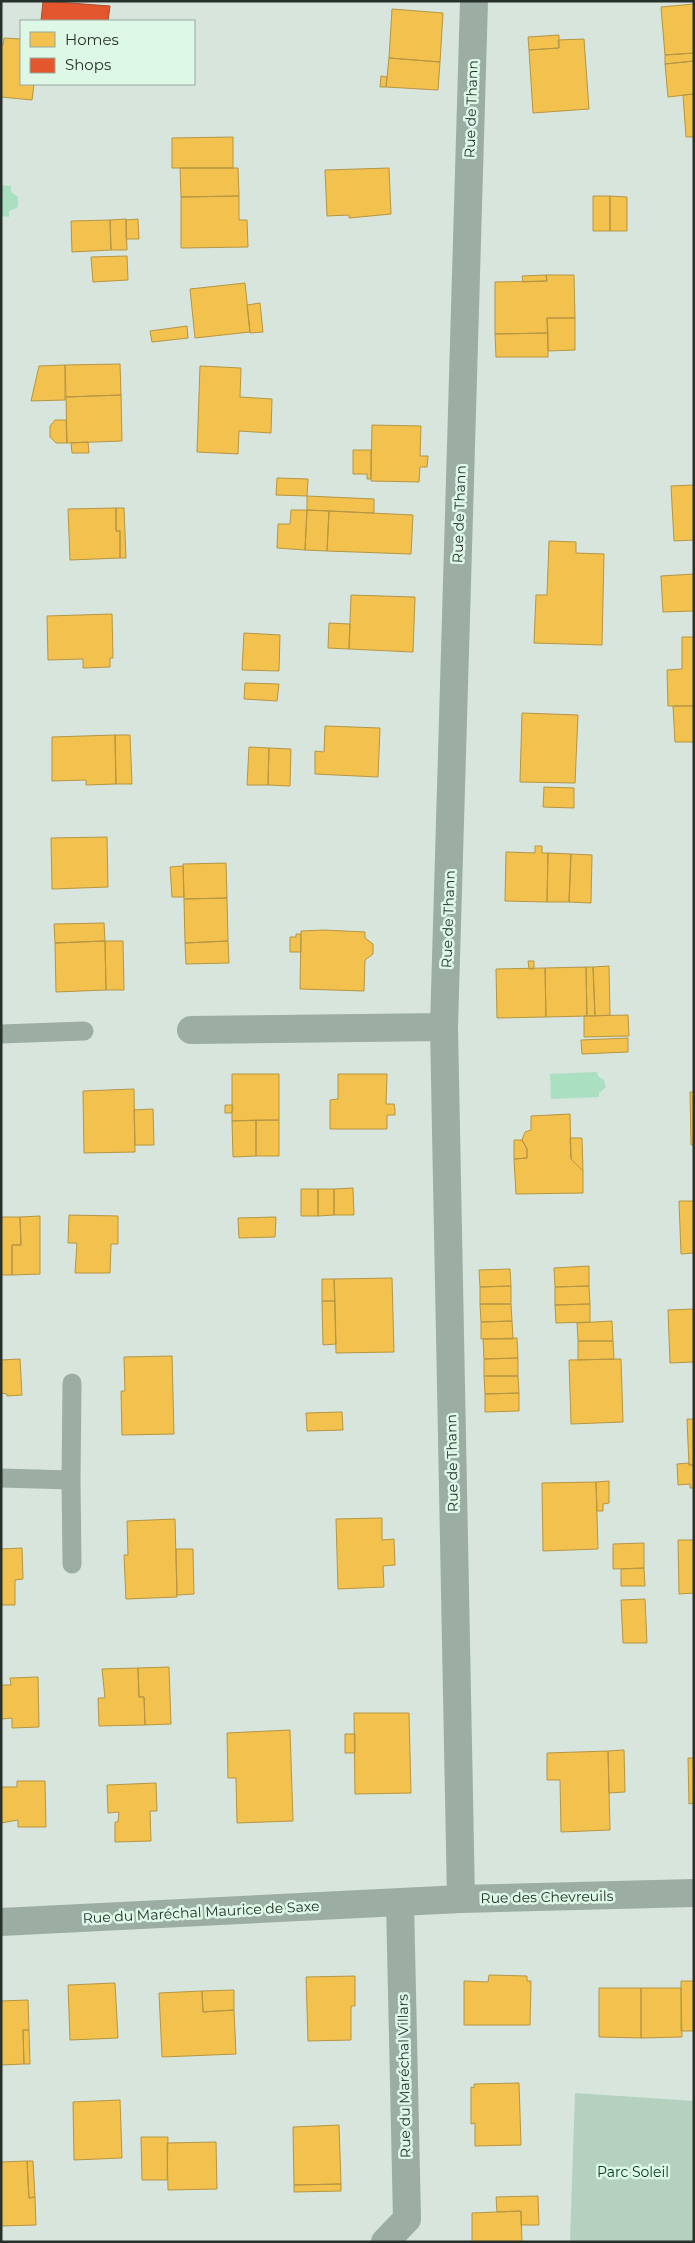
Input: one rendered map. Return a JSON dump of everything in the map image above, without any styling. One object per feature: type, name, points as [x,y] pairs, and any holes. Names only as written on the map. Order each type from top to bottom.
[{"type":"street","name":"Rue de Thann","points":[[460,1899],[444,1027],[474,1]]},
{"type":"street","points":[[190,1030],[444,1027]]},
{"type":"street","name":"Rue des Chevreuils","points":[[400,1902],[694,1893]]},
{"type":"street","name":"Rue du Maréchal Maurice de Saxe","points":[[1,1922],[400,1902]]},
{"type":"street","name":"Rue du Maréchal Villars","points":[[385,2242],[407,2219],[400,1902]]},
{"type":"lane","points":[[1,1034],[84,1031]]},
{"type":"lane","points":[[72,1383],[72,1564]]},
{"type":"lane","points":[[1,1478],[71,1480]]},
{"type":"green space","name":"Parc Soleil","points":[[575,2093],[694,2101],[694,2242],[570,2242]]},
{"type":"shaded area","points":[[1,185],[11,186],[11,192],[18,197],[18,207],[9,211],[9,217],[1,216]]},
{"type":"shaded area","points":[[597,1072],[598,1076],[604,1080],[606,1087],[599,1093],[599,1097],[551,1099],[550,1074]]},
{"type":"building: Homes","points":[[694,4],[694,53],[665,55],[661,7]]},
{"type":"building: Homes","points":[[392,9],[443,13],[440,62],[389,58]]},
{"type":"building: Homes","points":[[559,35],[559,48],[529,50],[528,37]]},
{"type":"building: Homes","points":[[4,38],[20,39],[20,85],[34,85],[32,100],[1,97],[1,45],[3,45]]},
{"type":"building: Homes","points":[[584,39],[589,109],[533,113],[529,50],[559,48],[558,40]]},
{"type":"building: Homes","points":[[694,53],[694,61],[665,64],[665,55]]},
{"type":"building: Homes","points":[[389,58],[440,62],[438,90],[386,87]]},
{"type":"building: Homes","points":[[694,61],[694,94],[668,97],[665,64]]},
{"type":"building: Homes","points":[[381,76],[387,77],[386,87],[380,87]]},
{"type":"building: Homes","points":[[694,94],[694,137],[686,137],[683,95]]},
{"type":"building: Homes","points":[[233,137],[233,168],[172,168],[172,138]]},
{"type":"building: Homes","points":[[180,168],[238,168],[239,196],[181,197]]},
{"type":"building: Homes","points":[[389,168],[391,214],[349,218],[349,215],[327,216],[325,170]]},
{"type":"building: Homes","points":[[239,196],[239,220],[247,220],[248,247],[181,248],[181,197]]},
{"type":"building: Homes","points":[[593,196],[610,196],[610,231],[593,231]]},
{"type":"building: Homes","points":[[610,196],[627,197],[627,231],[610,231]]},
{"type":"building: Homes","points":[[126,219],[127,250],[111,250],[110,220]]},
{"type":"building: Homes","points":[[138,219],[139,239],[126,239],[126,220]]},
{"type":"building: Homes","points":[[110,220],[111,250],[72,252],[71,221]]},
{"type":"building: Homes","points":[[127,256],[128,280],[93,282],[91,257]]},
{"type":"building: Homes","points":[[546,275],[547,281],[523,282],[522,276]]},
{"type":"building: Homes","points":[[546,275],[574,275],[575,318],[547,318],[548,333],[495,334],[495,282],[547,281]]},
{"type":"building: Homes","points":[[245,283],[250,332],[195,338],[190,289]]},
{"type":"building: Homes","points":[[260,303],[263,332],[250,333],[247,305]]},
{"type":"building: Homes","points":[[547,318],[575,318],[575,350],[548,351]]},
{"type":"building: Homes","points":[[187,326],[188,338],[152,342],[150,331]]},
{"type":"building: Homes","points":[[548,333],[548,357],[496,357],[495,334]]},
{"type":"building: Homes","points":[[120,364],[121,395],[66,397],[65,365]]},
{"type":"building: Homes","points":[[65,365],[65,400],[31,401],[39,366]]},
{"type":"building: Homes","points":[[200,366],[241,368],[240,397],[272,399],[271,433],[239,431],[238,454],[197,452]]},
{"type":"building: Homes","points":[[121,395],[122,441],[67,443],[66,397]]},
{"type":"building: Homes","points":[[55,420],[66,420],[67,443],[56,443],[50,437],[50,426]]},
{"type":"building: Homes","points":[[372,425],[421,426],[420,456],[428,456],[427,467],[420,467],[419,482],[371,481]]},
{"type":"building: Homes","points":[[88,442],[89,453],[72,453],[71,443]]},
{"type":"building: Homes","points":[[353,450],[371,450],[371,479],[367,479],[367,474],[353,474]]},
{"type":"building: Homes","points":[[277,478],[308,479],[307,496],[276,495]]},
{"type":"building: Homes","points":[[694,485],[694,540],[674,541],[671,486]]},
{"type":"building: Homes","points":[[307,496],[374,499],[374,513],[307,510]]},
{"type":"building: Homes","points":[[116,508],[116,531],[120,531],[120,558],[70,560],[68,509]]},
{"type":"building: Homes","points":[[116,508],[124,508],[126,558],[120,558],[120,531],[116,531]]},
{"type":"building: Homes","points":[[291,510],[307,510],[305,550],[277,548],[278,524],[290,524]]},
{"type":"building: Homes","points":[[307,510],[329,511],[327,551],[305,550]]},
{"type":"building: Homes","points":[[329,511],[413,515],[411,554],[327,551]]},
{"type":"building: Homes","points":[[549,541],[576,542],[576,553],[604,554],[602,645],[534,643],[536,595],[547,595]]},
{"type":"building: Homes","points":[[694,574],[694,611],[663,612],[661,576]]},
{"type":"building: Homes","points":[[351,595],[415,597],[413,652],[349,649]]},
{"type":"building: Homes","points":[[112,614],[113,658],[110,658],[110,667],[83,668],[83,659],[48,660],[47,616]]},
{"type":"building: Homes","points":[[329,623],[350,624],[349,649],[328,648]]},
{"type":"building: Homes","points":[[244,633],[280,635],[279,671],[242,670]]},
{"type":"building: Homes","points":[[682,637],[694,637],[694,706],[668,706],[667,670],[682,669]]},
{"type":"building: Homes","points":[[245,683],[279,684],[277,701],[244,699]]},
{"type":"building: Homes","points":[[673,706],[694,706],[694,742],[675,742]]},
{"type":"building: Homes","points":[[522,713],[578,715],[575,783],[520,782]]},
{"type":"building: Homes","points":[[325,726],[380,728],[378,777],[315,774],[315,751],[324,752]]},
{"type":"building: Homes","points":[[115,735],[116,784],[86,785],[86,780],[52,781],[52,737]]},
{"type":"building: Homes","points":[[115,735],[130,735],[132,784],[116,784]]},
{"type":"building: Homes","points":[[249,747],[269,748],[268,785],[247,785]]},
{"type":"building: Homes","points":[[269,748],[291,749],[290,786],[268,785]]},
{"type":"building: Homes","points":[[544,787],[574,788],[574,808],[543,807]]},
{"type":"building: Homes","points":[[107,837],[108,887],[52,889],[51,838]]},
{"type":"building: Homes","points":[[535,846],[542,846],[542,853],[548,853],[547,902],[505,901],[506,852],[535,853]]},
{"type":"building: Homes","points":[[548,853],[571,854],[569,902],[547,902]]},
{"type":"building: Homes","points":[[571,854],[592,855],[591,903],[569,902]]},
{"type":"building: Homes","points":[[226,863],[227,898],[184,899],[183,864]]},
{"type":"building: Homes","points":[[183,866],[184,897],[172,897],[170,867]]},
{"type":"building: Homes","points":[[227,898],[228,941],[185,943],[184,899]]},
{"type":"building: Homes","points":[[104,923],[105,941],[55,943],[54,924]]},
{"type":"building: Homes","points":[[301,931],[365,932],[365,938],[373,944],[373,954],[365,960],[364,991],[300,989]]},
{"type":"building: Homes","points":[[296,934],[301,934],[301,952],[290,952],[290,937],[296,937]]},
{"type":"building: Homes","points":[[105,941],[106,990],[56,992],[55,943]]},
{"type":"building: Homes","points":[[105,941],[123,941],[124,990],[106,990]]},
{"type":"building: Homes","points":[[228,941],[229,963],[186,964],[185,943]]},
{"type":"building: Homes","points":[[528,961],[534,961],[534,969],[529,969]]},
{"type":"building: Homes","points":[[609,966],[610,1015],[595,1016],[593,967]]},
{"type":"building: Homes","points":[[586,967],[587,1016],[546,1017],[545,968]]},
{"type":"building: Homes","points":[[586,967],[593,967],[595,1016],[587,1016]]},
{"type":"building: Homes","points":[[545,968],[546,1017],[497,1018],[496,969]]},
{"type":"building: Homes","points":[[628,1015],[629,1036],[584,1037],[584,1016]]},
{"type":"building: Homes","points":[[628,1038],[628,1052],[582,1054],[581,1040]]},
{"type":"building: Homes","points":[[232,1074],[279,1074],[279,1120],[232,1121]]},
{"type":"building: Homes","points":[[338,1074],[387,1074],[386,1104],[394,1104],[395,1115],[387,1115],[387,1129],[330,1129],[330,1100],[338,1099]]},
{"type":"building: Homes","points":[[134,1089],[135,1152],[84,1153],[83,1091]]},
{"type":"building: Homes","points":[[690,1092],[694,1092],[694,1145],[691,1145]]},
{"type":"building: Homes","points":[[225,1105],[233,1105],[232,1113],[225,1113]]},
{"type":"building: Homes","points":[[153,1109],[154,1145],[135,1145],[134,1110]]},
{"type":"building: Homes","points":[[570,1114],[571,1159],[583,1171],[583,1193],[516,1194],[514,1159],[527,1158],[527,1149],[522,1140],[525,1132],[531,1130],[531,1116]]},
{"type":"building: Homes","points":[[256,1120],[279,1120],[279,1156],[256,1156]]},
{"type":"building: Homes","points":[[256,1120],[256,1156],[233,1157],[232,1121]]},
{"type":"building: Homes","points":[[570,1138],[582,1138],[583,1171],[571,1159]]},
{"type":"building: Homes","points":[[514,1140],[522,1140],[527,1149],[527,1158],[514,1159]]},
{"type":"building: Homes","points":[[353,1188],[354,1215],[334,1215],[334,1189]]},
{"type":"building: Homes","points":[[301,1189],[318,1189],[318,1216],[301,1216]]},
{"type":"building: Homes","points":[[318,1189],[334,1189],[334,1215],[318,1216]]},
{"type":"building: Homes","points":[[679,1201],[694,1201],[694,1253],[681,1254]]},
{"type":"building: Homes","points":[[69,1215],[118,1216],[118,1244],[111,1244],[110,1273],[75,1273],[77,1243],[68,1243]]},
{"type":"building: Homes","points":[[40,1216],[40,1274],[12,1275],[12,1245],[21,1245],[20,1217]]},
{"type":"building: Homes","points":[[1,1217],[20,1217],[21,1245],[12,1245],[12,1275],[1,1275]]},
{"type":"building: Homes","points":[[276,1217],[275,1237],[239,1238],[238,1218]]},
{"type":"building: Homes","points":[[589,1266],[589,1286],[555,1287],[554,1268]]},
{"type":"building: Homes","points":[[510,1269],[511,1286],[480,1287],[479,1270]]},
{"type":"building: Homes","points":[[392,1278],[394,1352],[336,1353],[334,1279]]},
{"type":"building: Homes","points":[[322,1279],[334,1279],[335,1301],[322,1301]]},
{"type":"building: Homes","points":[[511,1286],[511,1304],[480,1304],[480,1287]]},
{"type":"building: Homes","points":[[589,1286],[590,1304],[555,1305],[555,1287]]},
{"type":"building: Homes","points":[[322,1301],[335,1301],[336,1344],[323,1345]]},
{"type":"building: Homes","points":[[480,1304],[511,1304],[512,1321],[481,1322]]},
{"type":"building: Homes","points":[[590,1304],[590,1322],[556,1323],[555,1305]]},
{"type":"building: Homes","points":[[694,1309],[694,1362],[670,1363],[668,1310]]},
{"type":"building: Homes","points":[[512,1321],[513,1339],[481,1339],[481,1322]]},
{"type":"building: Homes","points":[[612,1321],[613,1341],[578,1341],[577,1323]]},
{"type":"building: Homes","points":[[517,1338],[518,1358],[484,1359],[483,1339]]},
{"type":"building: Homes","points":[[578,1341],[613,1341],[614,1359],[578,1360]]},
{"type":"building: Homes","points":[[172,1356],[174,1434],[122,1435],[121,1391],[125,1391],[124,1357]]},
{"type":"building: Homes","points":[[518,1358],[518,1376],[484,1376],[484,1359]]},
{"type":"building: Homes","points":[[20,1359],[22,1395],[7,1396],[7,1394],[1,1393],[1,1360]]},
{"type":"building: Homes","points":[[621,1359],[623,1422],[571,1424],[569,1360]]},
{"type":"building: Homes","points":[[484,1376],[518,1376],[519,1393],[485,1394]]},
{"type":"building: Homes","points":[[519,1393],[519,1411],[485,1412],[485,1394]]},
{"type":"building: Homes","points":[[342,1412],[343,1430],[307,1431],[306,1413]]},
{"type":"building: Homes","points":[[687,1419],[694,1419],[694,1465],[689,1465]]},
{"type":"building: Homes","points":[[689,1463],[689,1465],[694,1465],[694,1488],[690,1488],[690,1484],[678,1485],[677,1464]]},
{"type":"building: Homes","points":[[609,1481],[609,1503],[603,1504],[603,1511],[597,1511],[596,1482]]},
{"type":"building: Homes","points":[[596,1482],[598,1549],[543,1551],[542,1483]]},
{"type":"building: Homes","points":[[382,1518],[382,1540],[394,1539],[395,1565],[383,1566],[384,1587],[338,1589],[336,1519]]},
{"type":"building: Homes","points":[[175,1519],[177,1597],[126,1599],[124,1555],[128,1555],[127,1521]]},
{"type":"building: Homes","points":[[678,1540],[694,1540],[694,1593],[679,1594]]},
{"type":"building: Homes","points":[[644,1543],[644,1568],[613,1569],[613,1544]]},
{"type":"building: Homes","points":[[22,1548],[23,1579],[15,1580],[15,1605],[1,1605],[1,1549]]},
{"type":"building: Homes","points":[[176,1549],[193,1549],[194,1594],[177,1595]]},
{"type":"building: Homes","points":[[644,1568],[645,1586],[621,1586],[621,1569]]},
{"type":"building: Homes","points":[[645,1599],[647,1643],[623,1643],[621,1600]]},
{"type":"building: Homes","points":[[169,1667],[171,1724],[145,1725],[144,1697],[139,1697],[138,1668]]},
{"type":"building: Homes","points":[[138,1668],[139,1697],[144,1697],[145,1725],[99,1726],[98,1698],[105,1698],[102,1669]]},
{"type":"building: Homes","points":[[38,1677],[39,1727],[12,1728],[12,1718],[1,1720],[1,1685],[11,1685],[10,1678]]},
{"type":"building: Homes","points":[[354,1713],[409,1713],[411,1793],[355,1794]]},
{"type":"building: Homes","points":[[290,1730],[293,1821],[237,1823],[236,1778],[228,1778],[227,1733]]},
{"type":"building: Homes","points":[[345,1734],[355,1734],[355,1753],[345,1753]]},
{"type":"building: Homes","points":[[624,1750],[625,1792],[609,1793],[608,1751]]},
{"type":"building: Homes","points":[[608,1751],[610,1830],[561,1832],[560,1780],[547,1780],[547,1753]]},
{"type":"building: Homes","points":[[688,1758],[694,1758],[694,1803],[689,1804]]},
{"type":"building: Homes","points":[[17,1781],[45,1781],[46,1827],[18,1827],[18,1820],[1,1823],[1,1787],[17,1787]]},
{"type":"building: Homes","points":[[156,1783],[157,1811],[150,1811],[151,1841],[115,1842],[115,1822],[118,1822],[119,1812],[108,1813],[107,1785]]},
{"type":"building: Homes","points":[[489,1975],[527,1976],[527,1981],[531,1981],[530,2025],[464,2025],[464,1981],[488,1982]]},
{"type":"building: Homes","points":[[355,1976],[355,2006],[351,2006],[351,2040],[308,2041],[306,1977]]},
{"type":"building: Homes","points":[[681,1981],[694,1981],[694,2031],[681,2031]]},
{"type":"building: Homes","points":[[115,1983],[118,2038],[70,2040],[68,1985]]},
{"type":"building: Homes","points":[[599,1988],[641,1988],[641,2038],[599,2037]]},
{"type":"building: Homes","points":[[641,1988],[681,1988],[682,2037],[641,2038]]},
{"type":"building: Homes","points":[[234,1990],[234,2010],[203,2012],[202,1991]]},
{"type":"building: Homes","points":[[202,1991],[203,2012],[234,2010],[236,2054],[162,2057],[159,1993]]},
{"type":"building: Homes","points":[[28,2000],[29,2030],[23,2030],[24,2064],[1,2065],[1,2001]]},
{"type":"building: Homes","points":[[23,2030],[29,2030],[30,2064],[24,2064]]},
{"type":"building: Homes","points":[[519,2083],[521,2145],[475,2146],[475,2123],[471,2124],[471,2087],[474,2088],[474,2084]]},
{"type":"building: Homes","points":[[120,2100],[122,2158],[74,2160],[73,2102]]},
{"type":"building: Homes","points":[[339,2125],[341,2184],[294,2185],[293,2127]]},
{"type":"building: Homes","points":[[141,2137],[168,2137],[167,2180],[142,2180]]},
{"type":"building: Homes","points":[[216,2142],[217,2189],[168,2190],[167,2143]]},
{"type":"building: Homes","points":[[27,2161],[33,2161],[35,2197],[29,2198]]},
{"type":"building: Homes","points":[[27,2161],[29,2198],[35,2197],[36,2225],[1,2226],[1,2162]]},
{"type":"building: Homes","points":[[341,2184],[341,2191],[294,2192],[294,2185]]},
{"type":"building: Homes","points":[[538,2196],[539,2225],[521,2225],[521,2211],[497,2212],[496,2197]]},
{"type":"building: Homes","points":[[521,2211],[522,2242],[472,2242],[472,2213]]},
{"type":"building: Shops","points":[[43,1],[110,6],[108,20],[41,20]]}]
